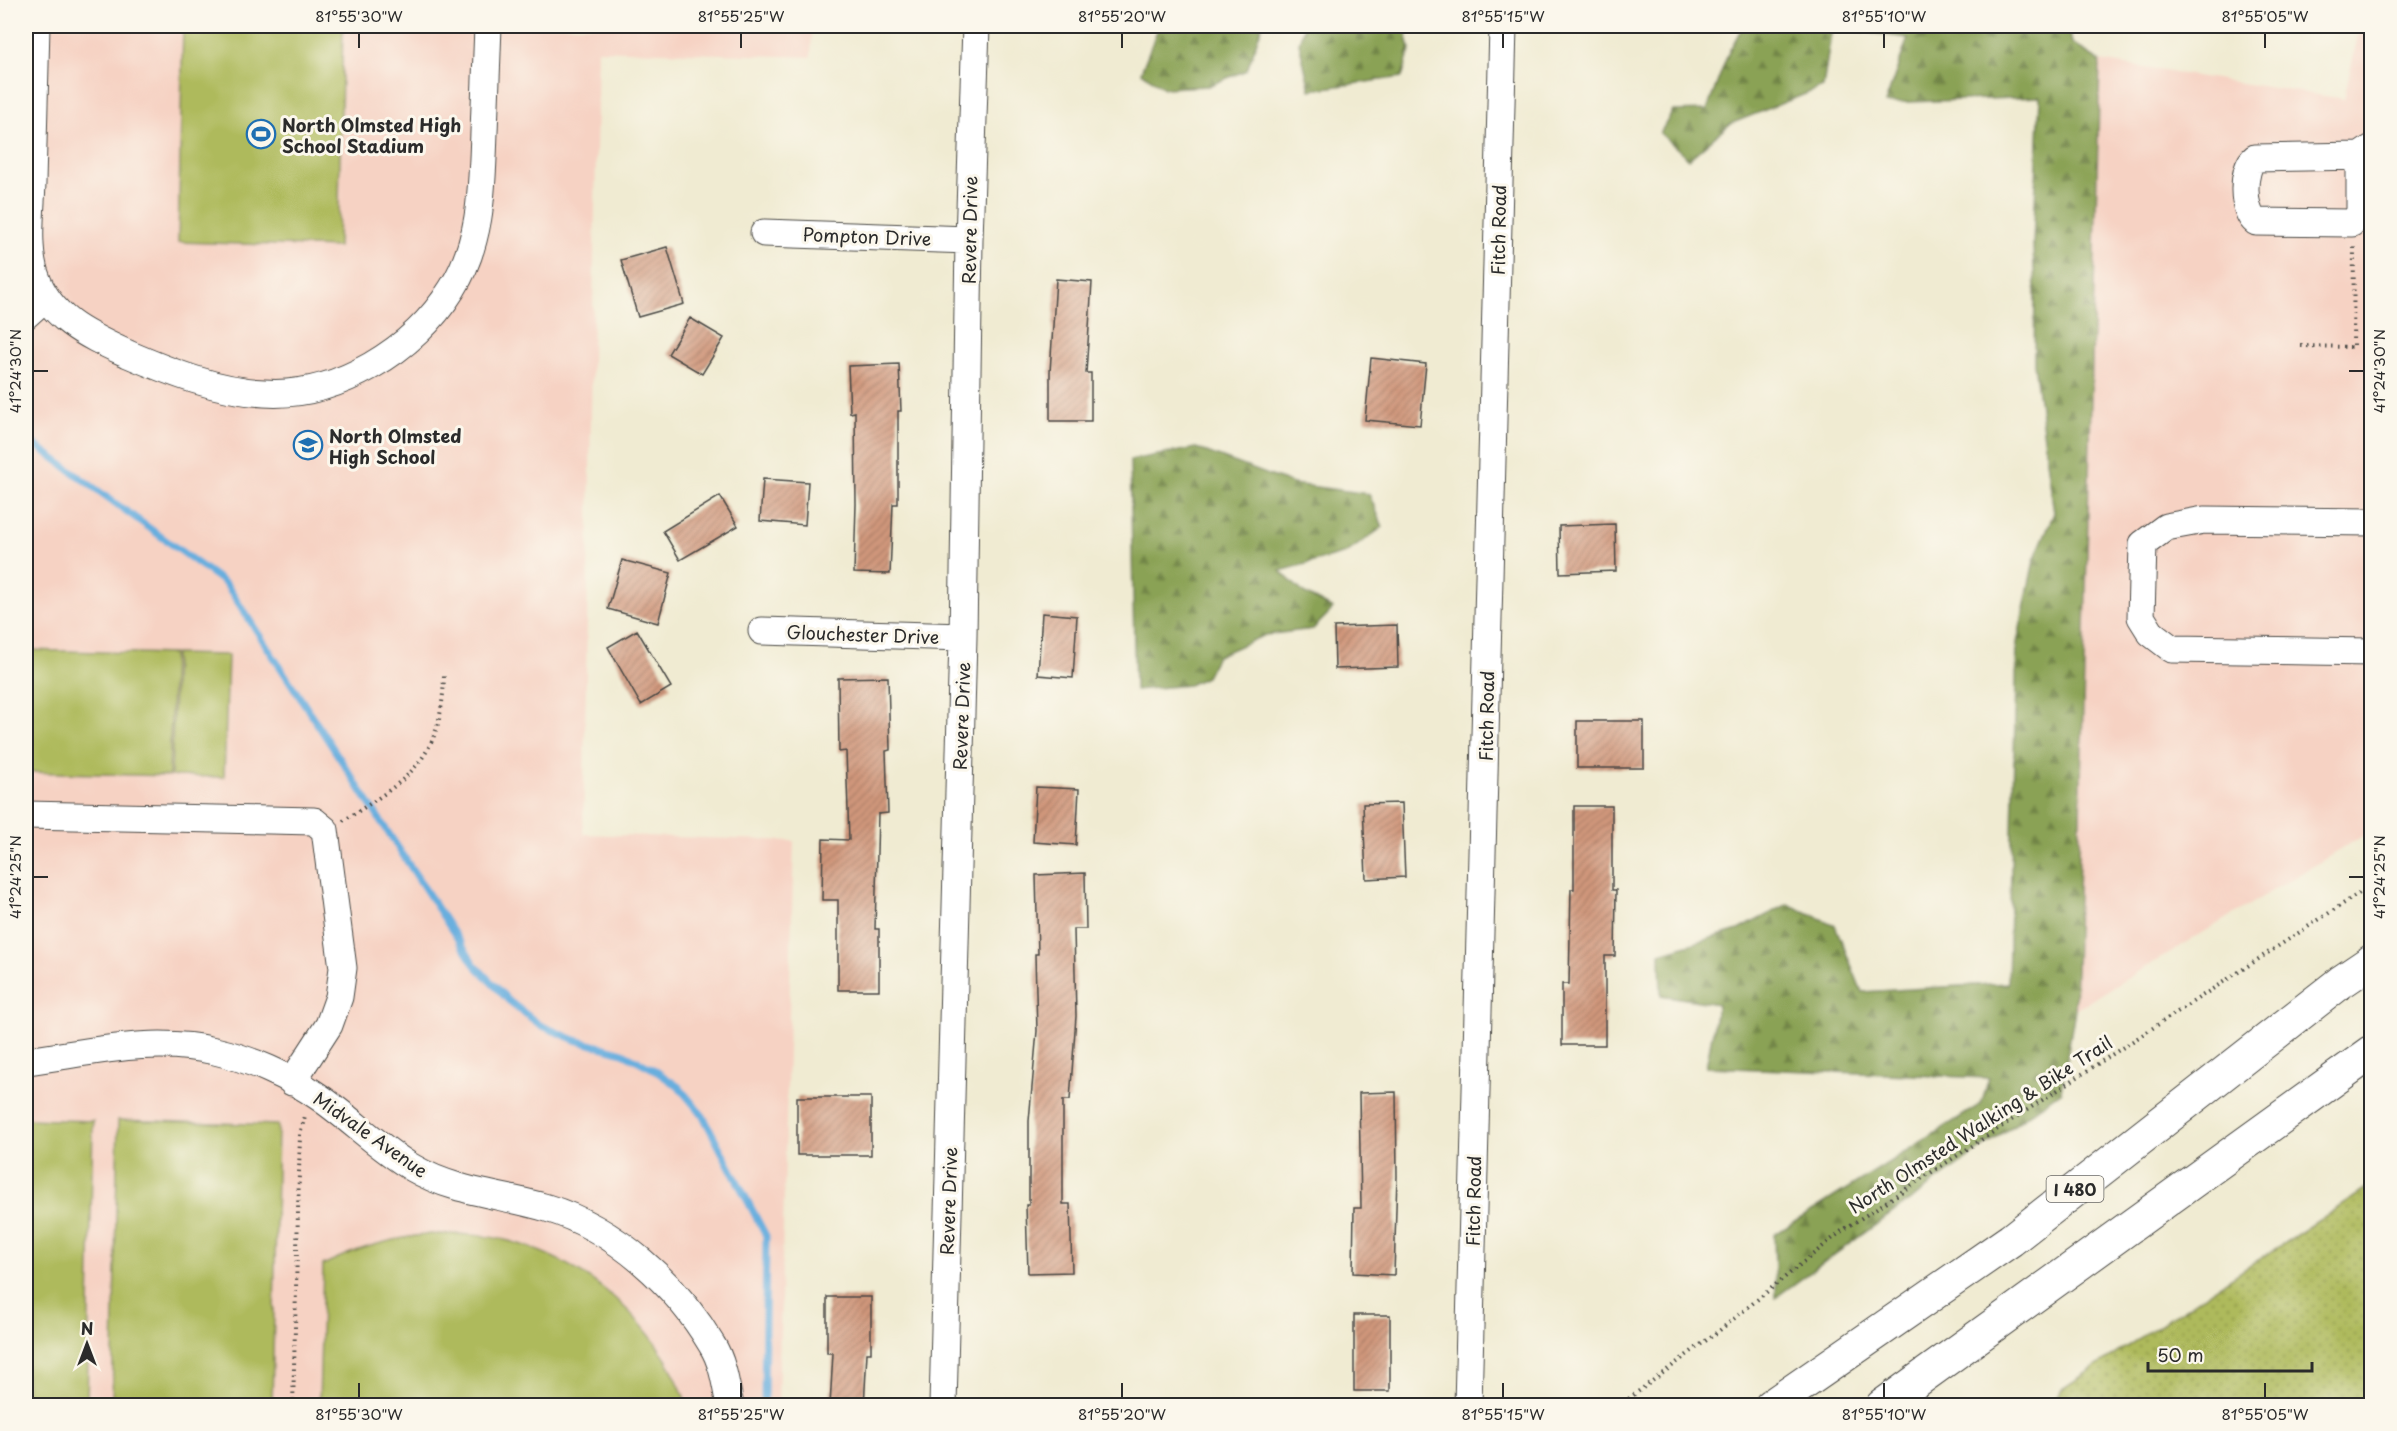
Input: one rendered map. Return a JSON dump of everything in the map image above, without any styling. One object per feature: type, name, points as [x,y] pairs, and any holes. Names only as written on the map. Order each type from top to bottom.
[{"type":"highway","name":"I 480","points":[[1771,1406],[2011,1240],[2341,982],[2372,961]]},
{"type":"highway","points":[[1882,1406],[2372,1052]]},
{"type":"street","points":[[36,26],[30,234],[35,274],[46,297],[75,329],[138,358],[185,375],[243,391],[266,394],[311,389],[352,375],[376,363],[421,328],[447,296],[466,264],[477,224],[482,193],[488,26]]},
{"type":"street","name":"Revere Drive","points":[[943,1406],[963,637],[969,240],[976,26]]},
{"type":"street","name":"Fitch Road","points":[[1468,1406],[1503,26]]},
{"type":"street","points":[[2366,152],[2360,210],[2358,217],[2352,223],[2256,222],[2251,218],[2246,208],[2246,170],[2249,162],[2255,158],[2366,152]]},
{"type":"street","name":"Pompton Drive","points":[[764,233],[969,240]]},
{"type":"street","points":[[26,315],[46,297]]},
{"type":"street","points":[[2372,522],[2204,520],[2166,527],[2143,544],[2141,617],[2151,633],[2172,649],[2372,652]]},
{"type":"street","name":"Glouchester Drive","points":[[762,631],[963,637]]},
{"type":"street","points":[[26,815],[314,821],[325,830],[343,968],[339,997],[329,1024],[292,1082]]},
{"type":"street","name":"Midvale Avenue","points":[[26,1061],[143,1045],[193,1047],[225,1054],[270,1071],[318,1096],[385,1149],[443,1183],[483,1195],[549,1209],[586,1225],[615,1242],[648,1266],[673,1292],[713,1346],[724,1374],[730,1406]]},
{"type":"path","points":[[2301,346],[2353,347],[2355,240]]},
{"type":"path","points":[[357,812],[411,773],[427,754],[437,729],[444,697],[444,675]]},
{"type":"path","name":"North Olmsted Walking & Bike Trail","points":[[1619,1406],[1720,1330],[1843,1230],[2372,885]]},
{"type":"path","points":[[292,1406],[300,1134],[306,1114]]},
{"type":"shaded area","name":"North Olmsted High School","points":[[26,26],[812,26],[811,57],[598,50],[583,834],[794,841],[778,1405],[26,1405]]},
{"type":"shaded area","points":[[2360,26],[2371,26],[2371,831],[2075,1010],[2100,61],[2344,99]]},
{"type":"green space","name":"North Olmsted High School Stadium","points":[[183,26],[343,26],[338,247],[178,242]]},
{"type":"green space","points":[[1159,26],[1262,26],[1247,70],[1208,86],[1164,88],[1141,72]]},
{"type":"green space","points":[[1304,26],[1405,26],[1410,50],[1402,77],[1310,90],[1299,43]]},
{"type":"green space","points":[[1743,26],[2068,26],[2072,43],[2100,61],[2075,1010],[2061,1091],[1776,1297],[1774,1235],[1981,1104],[1989,1078],[1706,1067],[1718,1004],[1661,995],[1660,953],[1738,930],[1788,904],[1835,925],[1862,992],[2008,983],[2017,643],[2034,560],[2054,513],[2034,363],[2033,245],[2040,97],[1885,103],[1908,38],[1832,27],[1823,87],[1730,124],[1689,159],[1660,133],[1673,111],[1707,110],[1729,51]]},
{"type":"green space","points":[[1196,448],[1293,484],[1369,494],[1383,527],[1346,553],[1280,571],[1305,594],[1333,609],[1313,629],[1265,635],[1217,656],[1206,677],[1189,685],[1135,690],[1130,460]]},
{"type":"green space","points":[[26,650],[173,654],[169,776],[26,772]]},
{"type":"green space","points":[[175,654],[228,655],[224,777],[171,776]]},
{"type":"green space","points":[[26,1119],[93,1121],[87,1405],[26,1405]]},
{"type":"green space","points":[[118,1120],[278,1125],[272,1405],[112,1405]]},
{"type":"green space","points":[[2371,1186],[2371,1405],[2052,1405],[2062,1389]]},
{"type":"green space","points":[[431,1234],[461,1234],[509,1241],[539,1251],[594,1281],[640,1324],[659,1349],[675,1376],[687,1405],[319,1405],[323,1265],[376,1244]]},
{"type":"building","points":[[667,247],[684,304],[638,317],[621,260]]},
{"type":"building","points":[[1056,279],[1092,282],[1086,373],[1091,373],[1091,421],[1050,421],[1050,372]]},
{"type":"building","points":[[690,318],[724,338],[702,374],[668,354]]},
{"type":"building","points":[[1371,358],[1426,364],[1420,425],[1365,420]]},
{"type":"building","points":[[899,364],[901,411],[898,411],[898,504],[893,504],[890,574],[854,573],[855,412],[850,413],[848,366]]},
{"type":"building","points":[[763,479],[808,482],[805,525],[760,521]]},
{"type":"building","points":[[720,496],[738,526],[680,560],[663,531]]},
{"type":"building","points":[[1615,524],[1616,571],[1560,573],[1559,526]]},
{"type":"building","points":[[622,560],[671,573],[658,623],[608,609]]},
{"type":"building","points":[[1042,613],[1077,616],[1073,678],[1038,675]]},
{"type":"building","points":[[1397,625],[1398,667],[1335,669],[1334,627]]},
{"type":"building","points":[[637,630],[671,687],[641,705],[608,647]]},
{"type":"building","points":[[888,677],[890,750],[886,751],[888,813],[878,814],[875,929],[879,929],[879,990],[838,990],[838,900],[822,900],[823,839],[849,840],[846,751],[839,752],[838,678]]},
{"type":"building","points":[[1577,721],[1644,721],[1644,768],[1577,768]]},
{"type":"building","points":[[1036,787],[1079,789],[1076,845],[1033,842]]},
{"type":"building","points":[[1402,803],[1405,877],[1366,879],[1363,804]]},
{"type":"building","points":[[1574,806],[1612,806],[1612,890],[1616,890],[1615,956],[1605,956],[1605,1045],[1562,1045],[1562,984],[1569,984],[1571,889],[1574,889]]},
{"type":"building","points":[[1085,873],[1086,929],[1074,929],[1076,1016],[1070,1100],[1063,1100],[1063,1204],[1070,1204],[1072,1272],[1028,1273],[1026,1205],[1029,1205],[1029,1121],[1037,1031],[1036,875]]},
{"type":"building","points":[[1396,1092],[1397,1176],[1394,1275],[1353,1273],[1354,1208],[1361,1208],[1359,1093]]},
{"type":"building","points":[[797,1097],[871,1097],[871,1155],[797,1155]]},
{"type":"building","points":[[827,1297],[871,1297],[871,1353],[867,1353],[864,1406],[830,1406],[833,1353],[827,1353]]},
{"type":"building","points":[[1354,1315],[1390,1315],[1390,1391],[1354,1391]]},
{"type":"waterway","points":[[26,438],[226,584],[474,964],[509,1001],[540,1025],[575,1040],[623,1053],[653,1069],[679,1087],[703,1116],[766,1236],[764,1406]]},
{"type":"place","name":"North Olmsted High School Stadium","points":[[261,134]]},
{"type":"place","name":"North Olmsted High School","points":[[308,445]]}]
